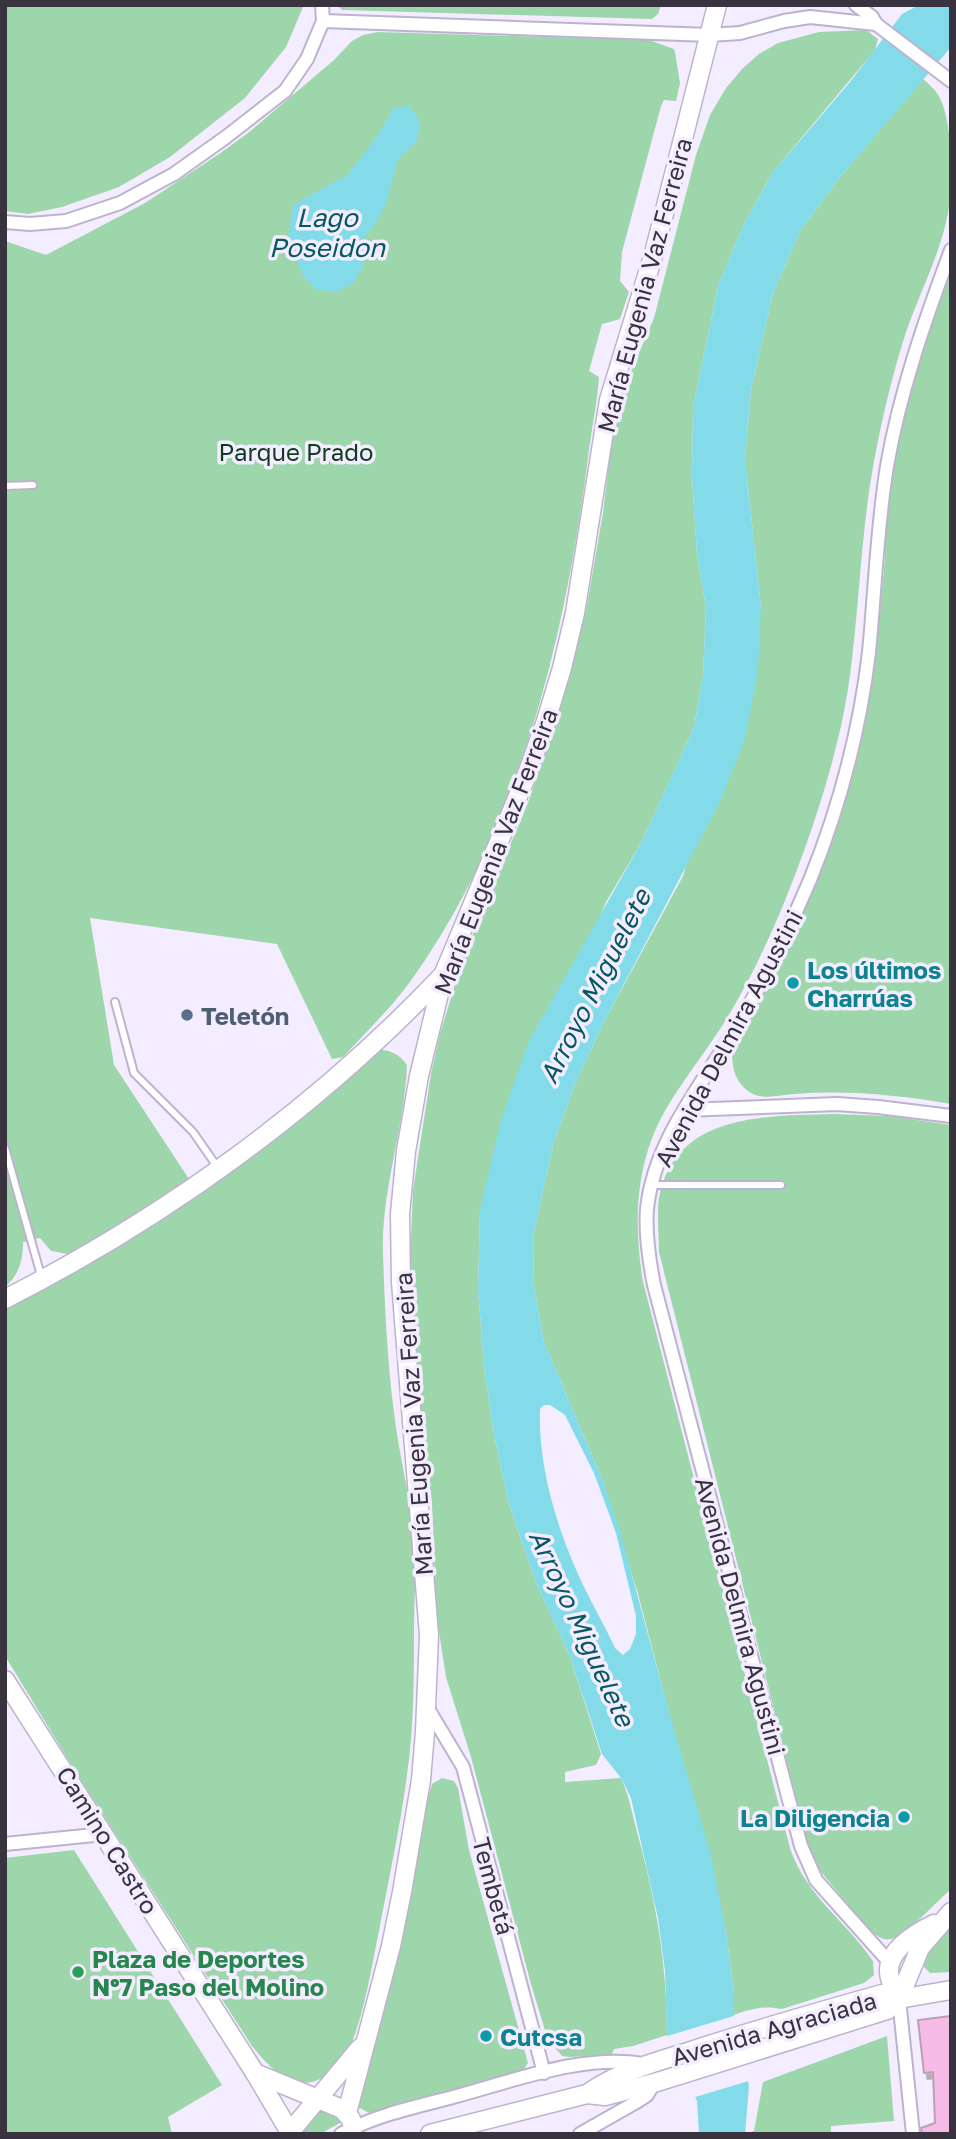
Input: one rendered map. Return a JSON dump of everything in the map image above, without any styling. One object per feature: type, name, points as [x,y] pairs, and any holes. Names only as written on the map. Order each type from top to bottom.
[{"type":"street","points":[[5,222],[30,224],[66,221],[120,203],[174,173],[285,91],[307,59],[323,21],[322,5]]},
{"type":"street","name":"María Eugenia Vaz Ferreira","points":[[349,2127],[364,2042],[391,1947],[402,1892],[421,1780],[427,1707],[429,1635],[408,1396],[400,1214],[406,1151],[419,1076],[444,973],[526,777],[562,668],[575,613],[609,400],[654,253],[717,5]]},
{"type":"street","points":[[856,5],[880,27],[946,77],[951,90]]},
{"type":"street","points":[[323,21],[710,35],[740,33],[810,17],[880,27]]},
{"type":"street","name":"Avenida Delmira Agustini","points":[[890,1963],[816,1880],[801,1846],[654,1285],[647,1208],[652,1185],[669,1138],[755,997],[785,938],[830,826],[862,695],[886,477],[895,428],[911,366],[951,250]]},
{"type":"street","points":[[5,1299],[128,1231],[219,1169],[328,1083],[444,973]]},
{"type":"street","points":[[685,1110],[837,1104],[951,1116]]},
{"type":"street","name":"Camino Castro","points":[[5,1680],[255,2073],[290,2133]]},
{"type":"street","name":"Tembetá","points":[[427,1707],[463,1767],[544,2073]]},
{"type":"street","points":[[5,1844],[104,1834]]},
{"type":"street","points":[[913,2134],[899,1999],[890,1979],[890,1963],[911,1937],[946,1916]]},
{"type":"street","points":[[899,1999],[920,1948],[946,1916]]},
{"type":"street","name":"Avenida Agraciada","points":[[587,2094],[604,2081],[752,2031],[882,1994],[899,1999],[951,1990]]},
{"type":"street","name":"Avenida Agraciada","points":[[430,2134],[587,2094],[605,2096],[654,2083],[887,2010],[899,1999]]},
{"type":"street","name":"María Eugenia Vaz Ferreira","points":[[290,2133],[364,2042]]},
{"type":"street","name":"Avenida Agraciada","points":[[349,2127],[544,2073],[619,2060],[649,2065]]},
{"type":"street","points":[[255,2073],[317,2100],[349,2127]]},
{"type":"street","name":"Avenida Agraciada","points":[[580,2134],[647,2095],[654,2083]]},
{"type":"lane","points":[[5,485],[33,485]]},
{"type":"lane","points":[[115,1003],[134,1073],[193,1132],[219,1169]]},
{"type":"lane","points":[[5,1148],[42,1280]]},
{"type":"lane","points":[[652,1185],[781,1185]]},
{"type":"green space","points":[[5,5],[304,5],[286,47],[245,98],[170,157],[119,187],[62,207],[28,214],[5,211]]},
{"type":"green space","points":[[337,5],[661,6],[652,19],[342,10]]},
{"type":"green space","points":[[866,30],[878,39],[875,50],[773,172],[745,222],[718,286],[693,408],[692,476],[697,554],[706,607],[703,676],[694,727],[641,843],[606,902],[480,1210],[478,1290],[484,1366],[494,1435],[509,1504],[536,1583],[570,1656],[601,1754],[596,1765],[565,1772],[565,1782],[621,1778],[651,1888],[663,1960],[667,2035],[614,2049],[612,2054],[562,2056],[548,2040],[471,1757],[446,1677],[436,1612],[432,1503],[418,1401],[410,1260],[413,1190],[440,1034],[464,955],[529,800],[556,724],[586,611],[621,395],[654,318],[696,155],[710,115],[726,88],[743,68],[778,43],[819,32]]},
{"type":"green space","name":"Parque Prado","points":[[378,32],[649,40],[674,49],[675,52],[680,83],[676,101],[664,100],[661,106],[622,252],[620,281],[629,292],[620,319],[602,324],[589,371],[599,377],[577,534],[549,669],[530,735],[507,800],[480,863],[448,924],[410,982],[343,1057],[332,1059],[277,944],[90,918],[114,1065],[189,1179],[131,1219],[68,1254],[51,1251],[40,1238],[23,1242],[19,1267],[5,1287],[5,241],[46,255],[145,203],[248,133],[334,60],[352,41]]},
{"type":"green space","points":[[923,79],[937,93],[946,115],[951,160],[950,199],[936,255],[902,345],[881,428],[867,507],[849,684],[834,756],[804,851],[771,934],[730,1013],[676,1093],[658,1125],[649,1146],[640,1190],[638,1236],[643,1282],[790,1848],[797,1865],[816,1894],[873,1961],[874,1975],[864,1983],[782,2009],[758,2008],[734,2015],[734,1992],[726,1932],[638,1594],[602,1479],[544,1342],[534,1287],[533,1237],[553,1145],[575,1084],[605,1020],[683,876],[761,607],[745,459],[751,390],[773,293],[801,230],[835,183]]},
{"type":"green space","points":[[951,268],[951,1104],[853,1093],[766,1097],[756,1095],[738,1080],[732,1051],[792,937],[814,886],[854,765],[875,666],[885,557],[885,522],[901,423],[917,365]]},
{"type":"green space","points":[[375,1049],[393,1053],[407,1065],[402,1112],[389,1182],[383,1254],[391,1389],[415,1550],[411,1739],[397,1835],[358,2025],[352,2043],[336,2068],[312,2082],[300,2082],[279,2074],[252,2046],[77,1774],[5,1656],[5,1306],[43,1288]]},
{"type":"green space","points":[[782,1116],[889,1116],[951,1125],[951,1889],[905,1931],[888,1939],[871,1932],[821,1872],[810,1853],[659,1252],[660,1193],[670,1166],[686,1147],[706,1133],[730,1124]]},
{"type":"green space","points":[[442,1778],[454,1781],[458,1788],[469,1850],[528,2063],[524,2069],[514,2073],[369,2113],[358,2107],[356,2098],[424,1812],[432,1784]]},
{"type":"green space","name":"Plaza de Deportes Nº7 Paso del Molino","points":[[74,1850],[222,2085],[168,2117],[172,2134],[5,2134],[5,1858]]},
{"type":"green space","points":[[951,1924],[951,1972],[930,1973],[921,1964],[921,1954]]},
{"type":"green space","points":[[887,2036],[894,2121],[831,2126],[831,2134],[745,2134],[754,2131],[763,2082]]},
{"type":"green space","points":[[324,2109],[341,2120],[340,2123],[320,2134],[303,2134],[302,2127],[317,2110]]},
{"type":"water","name":"Arroyo Miguelete","points":[[919,5],[951,5],[951,47],[835,183],[801,230],[773,293],[751,390],[745,459],[761,607],[758,671],[745,739],[719,804],[605,1020],[575,1084],[553,1145],[533,1237],[534,1287],[544,1342],[602,1479],[620,1531],[711,1855],[726,1932],[734,1992],[734,2015],[749,2086],[745,2134],[699,2134],[697,2101],[667,2035],[665,1971],[658,1918],[631,1798],[621,1778],[602,1754],[570,1656],[536,1583],[509,1504],[494,1435],[484,1366],[478,1290],[480,1210],[501,1120],[529,1041],[641,843],[694,727],[703,676],[706,607],[697,554],[692,476],[693,408],[718,286],[745,222],[773,172],[850,82],[902,14]],"holes":[[[544,1405],[550,1405],[565,1415],[594,1473],[616,1533],[636,1616],[636,1634],[630,1649],[623,1655],[615,1648],[583,1585],[565,1544],[551,1500],[540,1432],[540,1409]]]},
{"type":"water","name":"Lago Poseidon","points":[[409,106],[420,121],[417,141],[398,159],[386,204],[364,238],[363,267],[353,284],[337,291],[316,290],[303,276],[288,237],[293,205],[347,175],[370,146],[394,108]]},
{"type":"pier","points":[[737,2015],[752,2080],[692,2098],[664,2037]]},
{"type":"building","points":[[951,2016],[951,2134],[922,2134],[921,2128],[935,2123],[933,2072],[924,2073],[918,2020]]},
{"type":"place","name":"Los últimos Charrúas","points":[[793,983]]},
{"type":"place","name":"Teletón","points":[[187,1015]]},
{"type":"place","name":"La Diligencia","points":[[904,1817]]},
{"type":"place","name":"Plaza de Deportes Nº7 Paso del Molino","points":[[78,1972]]},
{"type":"place","name":"Cutcsa","points":[[486,2036]]}]
